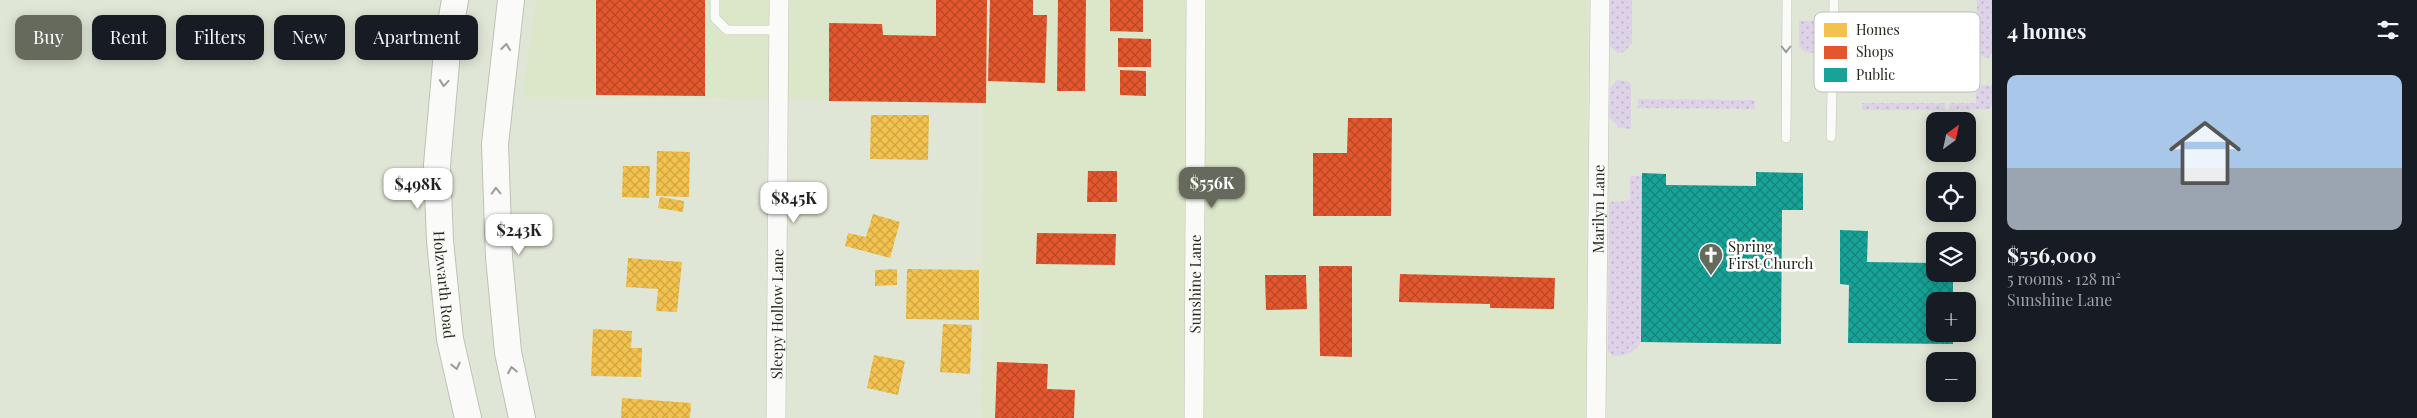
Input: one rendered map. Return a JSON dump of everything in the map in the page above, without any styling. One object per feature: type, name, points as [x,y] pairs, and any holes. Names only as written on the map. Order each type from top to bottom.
[{"type":"main road","name":"Holzwarth Road","points":[[455,0],[448,40],[437,165],[440,241],[450,339],[468,418]]},
{"type":"main road","points":[[511,0],[495,144],[499,257],[508,352],[522,418]]},
{"type":"street","name":"Sleepy Hollow Lane","points":[[776,418],[779,0]]},
{"type":"street","name":"Sunshine Lane","points":[[1194,418],[1196,0]]},
{"type":"street","name":"Marilyn Lane","points":[[1596,418],[1600,0]]},
{"type":"lane","points":[[715,0],[715,18],[727,30],[779,30]]},
{"type":"lane","points":[[1786,138],[1787,0]]},
{"type":"lane","points":[[1831,138],[1832,92]]},
{"type":"shaded area","points":[[536,0],[1587,0],[1585,418],[982,418],[983,100],[523,97]]},
{"type":"shaded area","points":[[1610,0],[1632,0],[1632,42],[1625,52],[1617,53],[1610,46]]},
{"type":"shaded area","points":[[1977,0],[1992,0],[1992,53],[1989,58],[1983,57],[1980,54],[1980,12],[1977,12]]},
{"type":"shaded area","points":[[1799,21],[1814,21],[1814,52],[1805,52],[1799,47]]},
{"type":"shaded area","points":[[1617,80],[1627,81],[1631,84],[1631,129],[1619,128],[1609,117],[1610,88]]},
{"type":"shaded area","points":[[1982,85],[1992,85],[1992,105],[1990,109],[1949,110],[1950,103],[1976,103],[1976,92],[1980,92]]},
{"type":"shaded area","points":[[1638,99],[1755,100],[1755,109],[1638,108]]},
{"type":"shaded area","points":[[1862,103],[1945,103],[1945,110],[1862,110]]},
{"type":"shaded area","points":[[1630,176],[1642,176],[1641,342],[1629,354],[1612,356],[1608,351],[1609,202],[1630,200]]},
{"type":"building: Homes","points":[[871,115],[929,115],[928,160],[870,159]]},
{"type":"building: Homes","points":[[657,151],[690,152],[689,197],[656,196]]},
{"type":"building: Homes","points":[[623,166],[650,166],[649,198],[622,197]]},
{"type":"building: Homes","points":[[660,197],[684,201],[683,212],[658,208]]},
{"type":"building: Homes","points":[[873,214],[900,222],[890,258],[845,246],[848,233],[866,237]]},
{"type":"building: Homes","points":[[628,258],[682,262],[677,312],[656,311],[658,289],[626,287]]},
{"type":"building: Homes","points":[[897,269],[897,285],[875,286],[875,270]]},
{"type":"building: Homes","points":[[907,269],[979,270],[979,320],[906,319]]},
{"type":"building: Homes","points":[[943,324],[972,325],[970,374],[940,372]]},
{"type":"building: Homes","points":[[593,329],[632,331],[631,348],[642,348],[641,377],[591,376]]},
{"type":"building: Homes","points":[[874,355],[905,361],[898,395],[867,388]]},
{"type":"building: Homes","points":[[622,398],[691,403],[690,418],[621,418]]},
{"type":"building: Shops","points":[[596,0],[705,0],[705,96],[596,95]]},
{"type":"building: Shops","points":[[936,0],[987,0],[986,103],[829,101],[829,23],[882,24],[883,35],[936,36]]},
{"type":"building: Shops","points":[[990,0],[1033,0],[1033,15],[1047,15],[1045,83],[988,81]]},
{"type":"building: Shops","points":[[1058,0],[1086,0],[1085,91],[1057,91]]},
{"type":"building: Shops","points":[[1110,0],[1143,0],[1143,32],[1110,31]]},
{"type":"building: Shops","points":[[1118,38],[1151,39],[1151,67],[1118,67]]},
{"type":"building: Shops","points":[[1120,70],[1146,71],[1146,96],[1120,95]]},
{"type":"building: Shops","points":[[1348,118],[1392,118],[1391,216],[1313,216],[1313,153],[1347,153]]},
{"type":"building: Shops","points":[[1088,171],[1117,171],[1117,202],[1087,202]]},
{"type":"building: Shops","points":[[1037,233],[1116,234],[1115,265],[1036,264]]},
{"type":"building: Shops","points":[[1319,266],[1352,266],[1352,357],[1320,356]]},
{"type":"building: Shops","points":[[1400,274],[1555,278],[1554,309],[1490,308],[1490,304],[1399,302]]},
{"type":"building: Shops","points":[[1265,275],[1306,275],[1307,309],[1266,310]]},
{"type":"building: Shops","points":[[997,362],[1048,364],[1047,389],[1075,390],[1074,418],[995,418]]},
{"type":"building: Public","name":"Spring First Church","points":[[1756,172],[1803,173],[1803,210],[1782,210],[1781,344],[1641,342],[1642,173],[1666,174],[1666,185],[1756,186]]},
{"type":"building: Public","points":[[1840,230],[1868,231],[1867,262],[1926,263],[1926,282],[1953,282],[1953,292],[1926,292],[1926,342],[1953,342],[1953,344],[1848,343],[1849,285],[1840,284]]},
{"type":"place","name":"Spring First Church","points":[[1711,276]]}]
